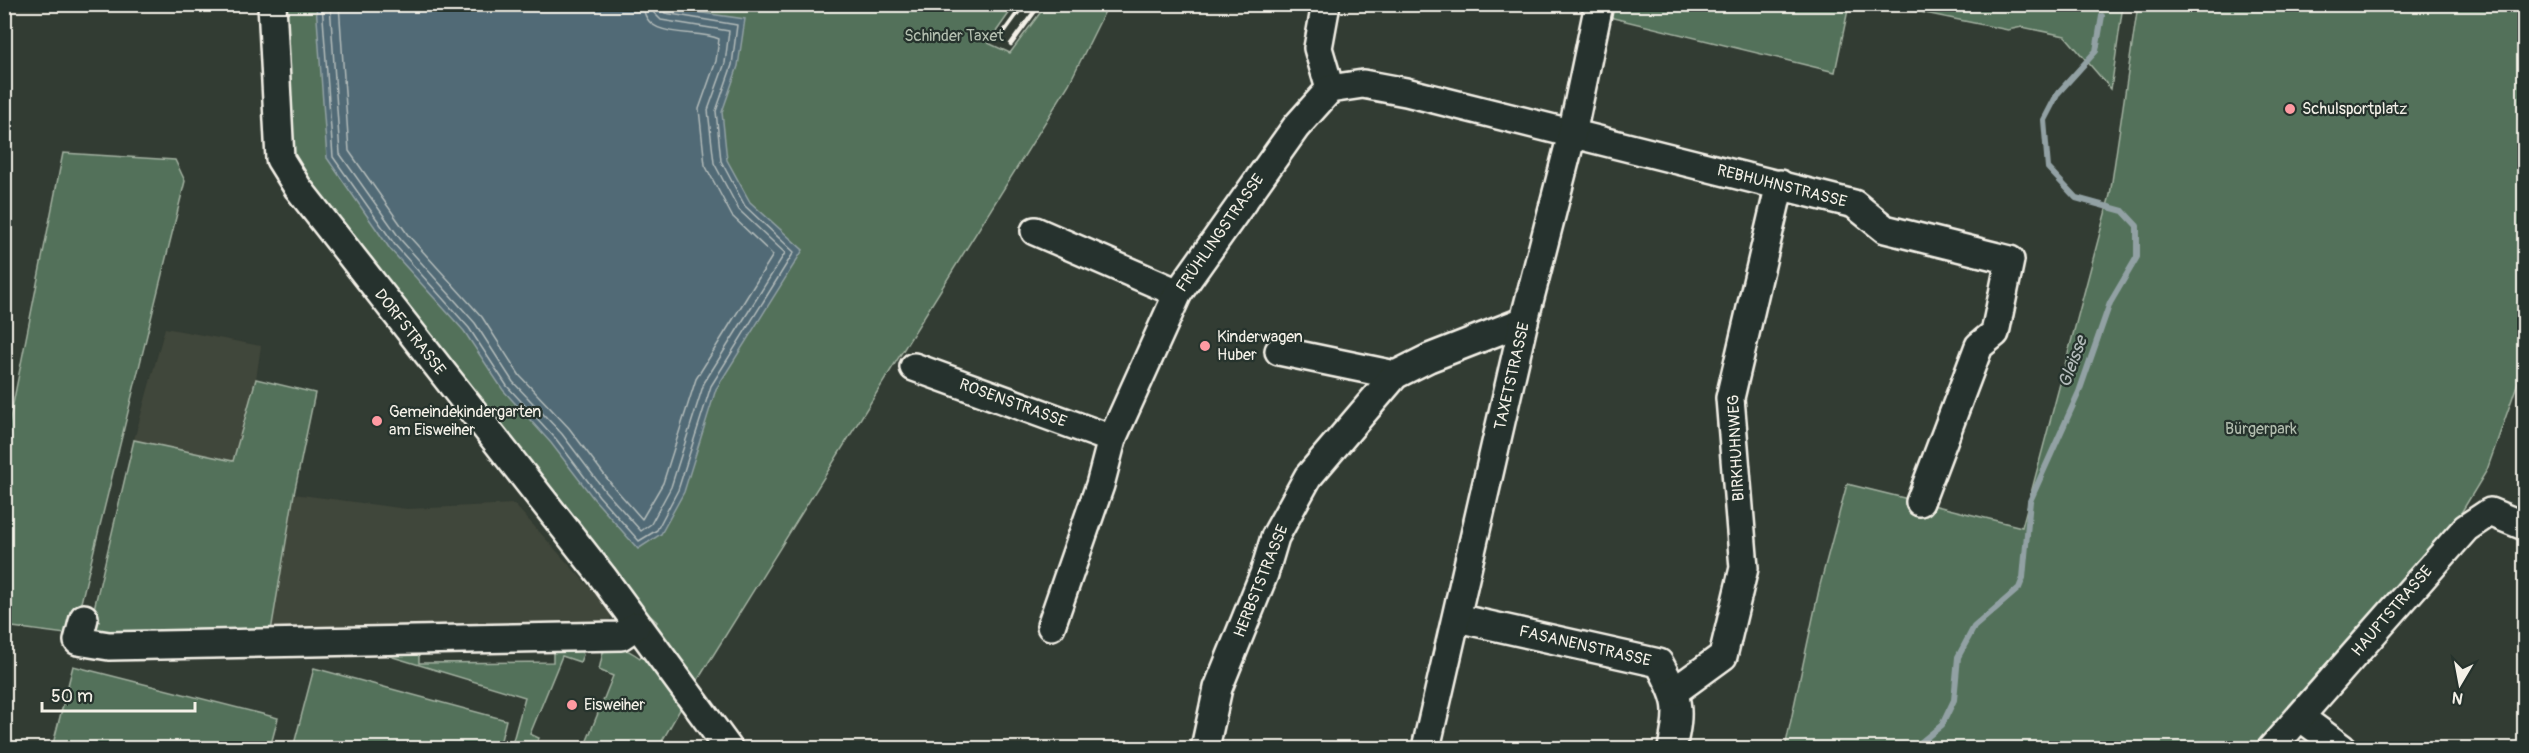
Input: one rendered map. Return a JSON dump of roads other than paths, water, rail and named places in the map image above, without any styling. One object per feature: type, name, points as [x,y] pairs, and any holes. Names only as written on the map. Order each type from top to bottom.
[{"type":"street","name":"DORFSTRASSE","points":[[272,4],[280,159],[298,188],[602,576],[636,626],[728,748]]},
{"type":"street","points":[[1326,4],[1318,48],[1330,89],[1363,84],[1406,92],[1572,134]]},
{"type":"street","name":"TAXETSTRASSE","points":[[1426,748],[1524,321],[1572,134],[1599,4]]},
{"type":"street","name":"FRÜHLINGSTRASSE","points":[[1051,626],[1100,485],[1112,439],[1178,293],[1290,136],[1330,89]]},
{"type":"street","name":"REBHUHNSTRASSE","points":[[1572,134],[1854,204],[1885,230],[2010,260],[1995,333],[1979,346],[1920,502]]},
{"type":"street","name":"BIRKHUHNWEG","points":[[1675,691],[1723,656],[1744,568],[1730,398],[1780,184]]},
{"type":"street","points":[[1035,231],[1178,293]]},
{"type":"street","name":"HERBSTSTRASSE","points":[[1205,748],[1218,688],[1264,574],[1275,537],[1308,477],[1395,375],[1429,358],[1524,321]]},
{"type":"street","points":[[1279,351],[1395,375]]},
{"type":"street","name":"ROSENSTRASSE","points":[[914,367],[1112,439]]},
{"type":"street","name":"HAUPTSTRASSE","points":[[2272,748],[2466,528],[2490,512],[2524,525]]},
{"type":"street","points":[[84,618],[78,641],[109,646],[621,636],[636,626]]},
{"type":"street","name":"FASANENSTRASSE","points":[[1457,618],[1659,663],[1675,691],[1679,717],[1672,748]]},
{"type":"street","points":[[2300,717],[2342,748]]},
{"type":"water","points":[[316,5],[646,5],[745,19],[738,66],[722,112],[727,160],[750,202],[803,250],[716,389],[684,492],[661,534],[638,549],[594,499],[551,443],[503,390],[464,331],[390,249],[327,158]]},
{"type":"waterway","name":"Gleisse","points":[[1914,748],[1942,725],[1954,700],[1958,657],[1974,627],[2019,588],[2023,578],[2030,501],[2079,392],[2110,303],[2137,257],[2137,226],[2123,211],[2076,198],[2048,168],[2044,120],[2058,93],[2096,51],[2102,16]]},
{"type":"railway","points":[[1001,36],[1024,4]]},
{"type":"railway","points":[[1011,44],[1040,4]]},
{"type":"place","name":"Schulsportplatz","points":[[2290,109]]},
{"type":"place","name":"Kinderwagen Huber","points":[[1205,346]]},
{"type":"place","name":"Gemeindekindergarten am Eisweiher","points":[[377,421]]},
{"type":"place","name":"Eisweiher","points":[[572,705]]},
{"type":"park label","name":"Schinder Taxet","points":[[954,36]]},
{"type":"park label","name":"Bürgerpark","points":[[2261,429]]}]
